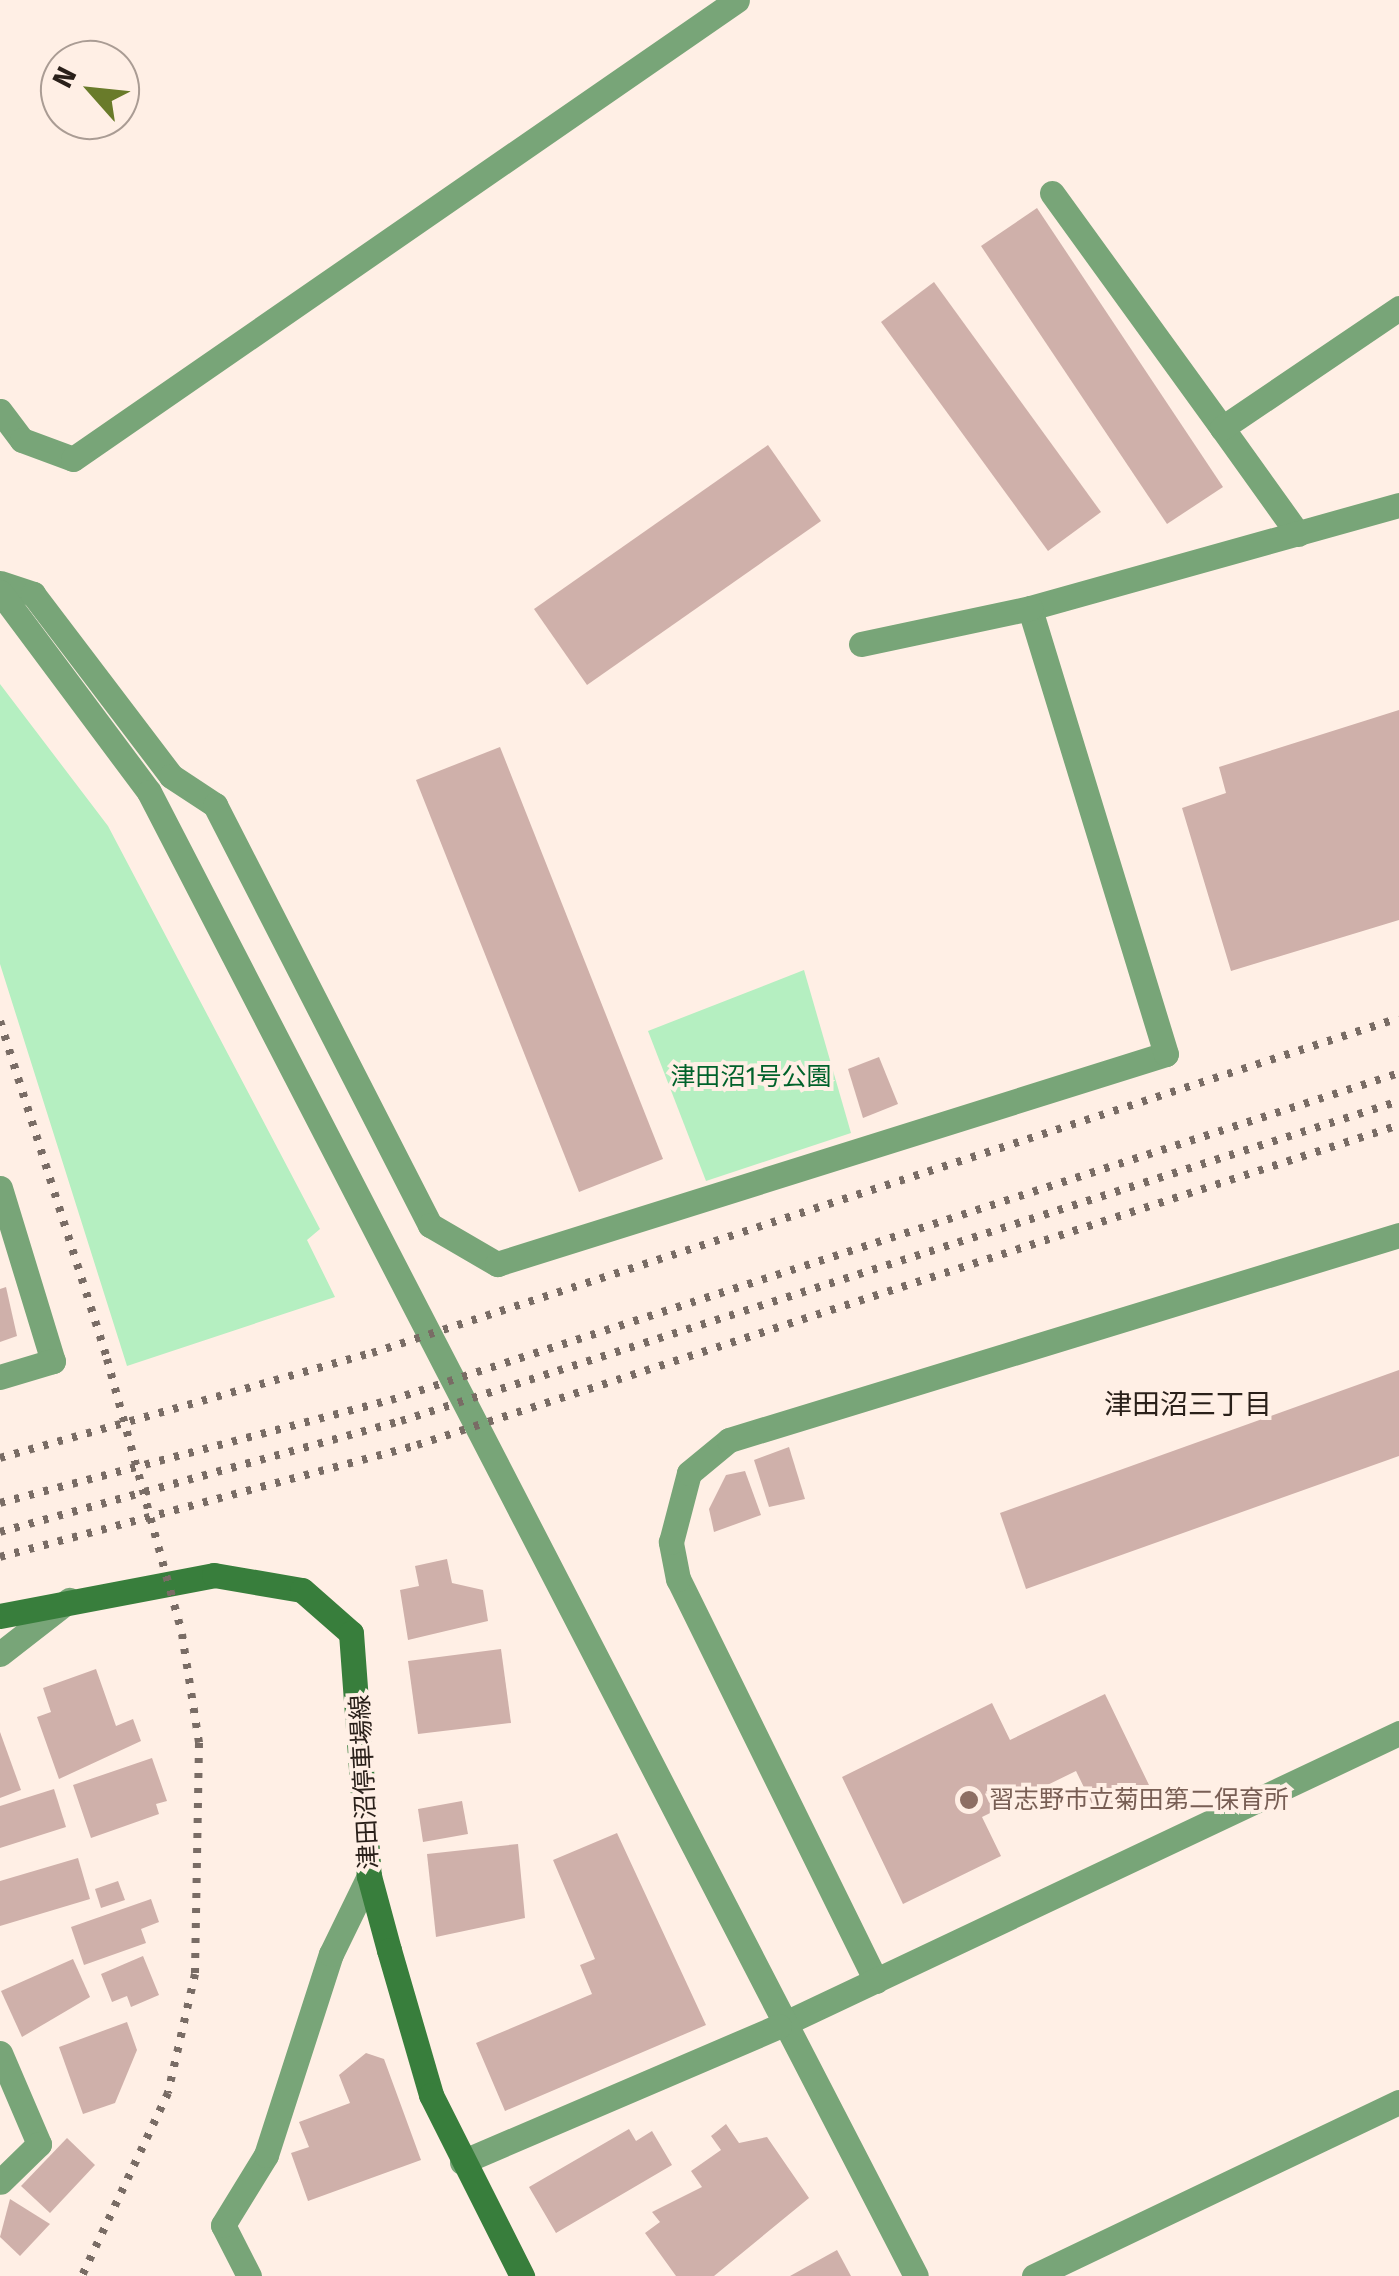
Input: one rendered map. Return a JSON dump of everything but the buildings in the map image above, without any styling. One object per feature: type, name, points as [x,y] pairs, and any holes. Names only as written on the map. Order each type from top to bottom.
[{"type":"main road","name":"津田沼停車場線","points":[[0,1616],[74,1597],[214,1575],[302,1590],[333,1610],[352,1633],[359,1676],[370,1876],[431,2095],[522,2276]]},
{"type":"street","points":[[0,411],[22,440],[73,459],[737,0]]},
{"type":"street","points":[[1052,194],[1298,534]]},
{"type":"street","points":[[1222,428],[1399,308]]},
{"type":"street","points":[[861,644],[1030,608],[1399,505]]},
{"type":"street","points":[[0,583],[34,594],[170,776],[214,806],[430,1225],[497,1264],[1166,1054],[1030,608]]},
{"type":"street","points":[[0,592],[149,792],[779,2026],[916,2276]]},
{"type":"street","points":[[0,1188],[53,1361],[0,1377]]},
{"type":"street","points":[[876,1980],[678,1578],[671,1542],[689,1473],[729,1440],[1399,1235]]},
{"type":"street","points":[[0,1654],[74,1597]]},
{"type":"street","points":[[462,2162],[779,2026],[1399,1733]]},
{"type":"street","points":[[249,2276],[223,2225],[266,2155],[330,1954],[370,1876]]},
{"type":"street","points":[[0,2052],[39,2144],[0,2182]]},
{"type":"street","points":[[1034,2276],[1399,2102]]},
{"type":"green space","points":[[0,684],[108,826],[320,1229],[307,1240],[335,1297],[127,1366],[0,964]]},
{"type":"green space","name":"津田沼1号公園","points":[[804,970],[851,1133],[706,1181],[648,1031]]},
{"type":"railway","points":[[0,1458],[372,1353],[1399,1018]]},
{"type":"railway","points":[[0,1021],[107,1359],[182,1634],[199,1743],[195,1974],[168,2093],[82,2276]]},
{"type":"railway","points":[[0,1503],[391,1400],[1399,1073]]},
{"type":"railway","points":[[0,1532],[401,1421],[1399,1101]]},
{"type":"railway","points":[[0,1557],[417,1445],[1399,1125]]},
{"type":"place","name":"習志野市立菊田第二保育所","points":[[969,1800]]},
{"type":"district","name":"津田沼三丁目","points":[[1188,1405]]}]
